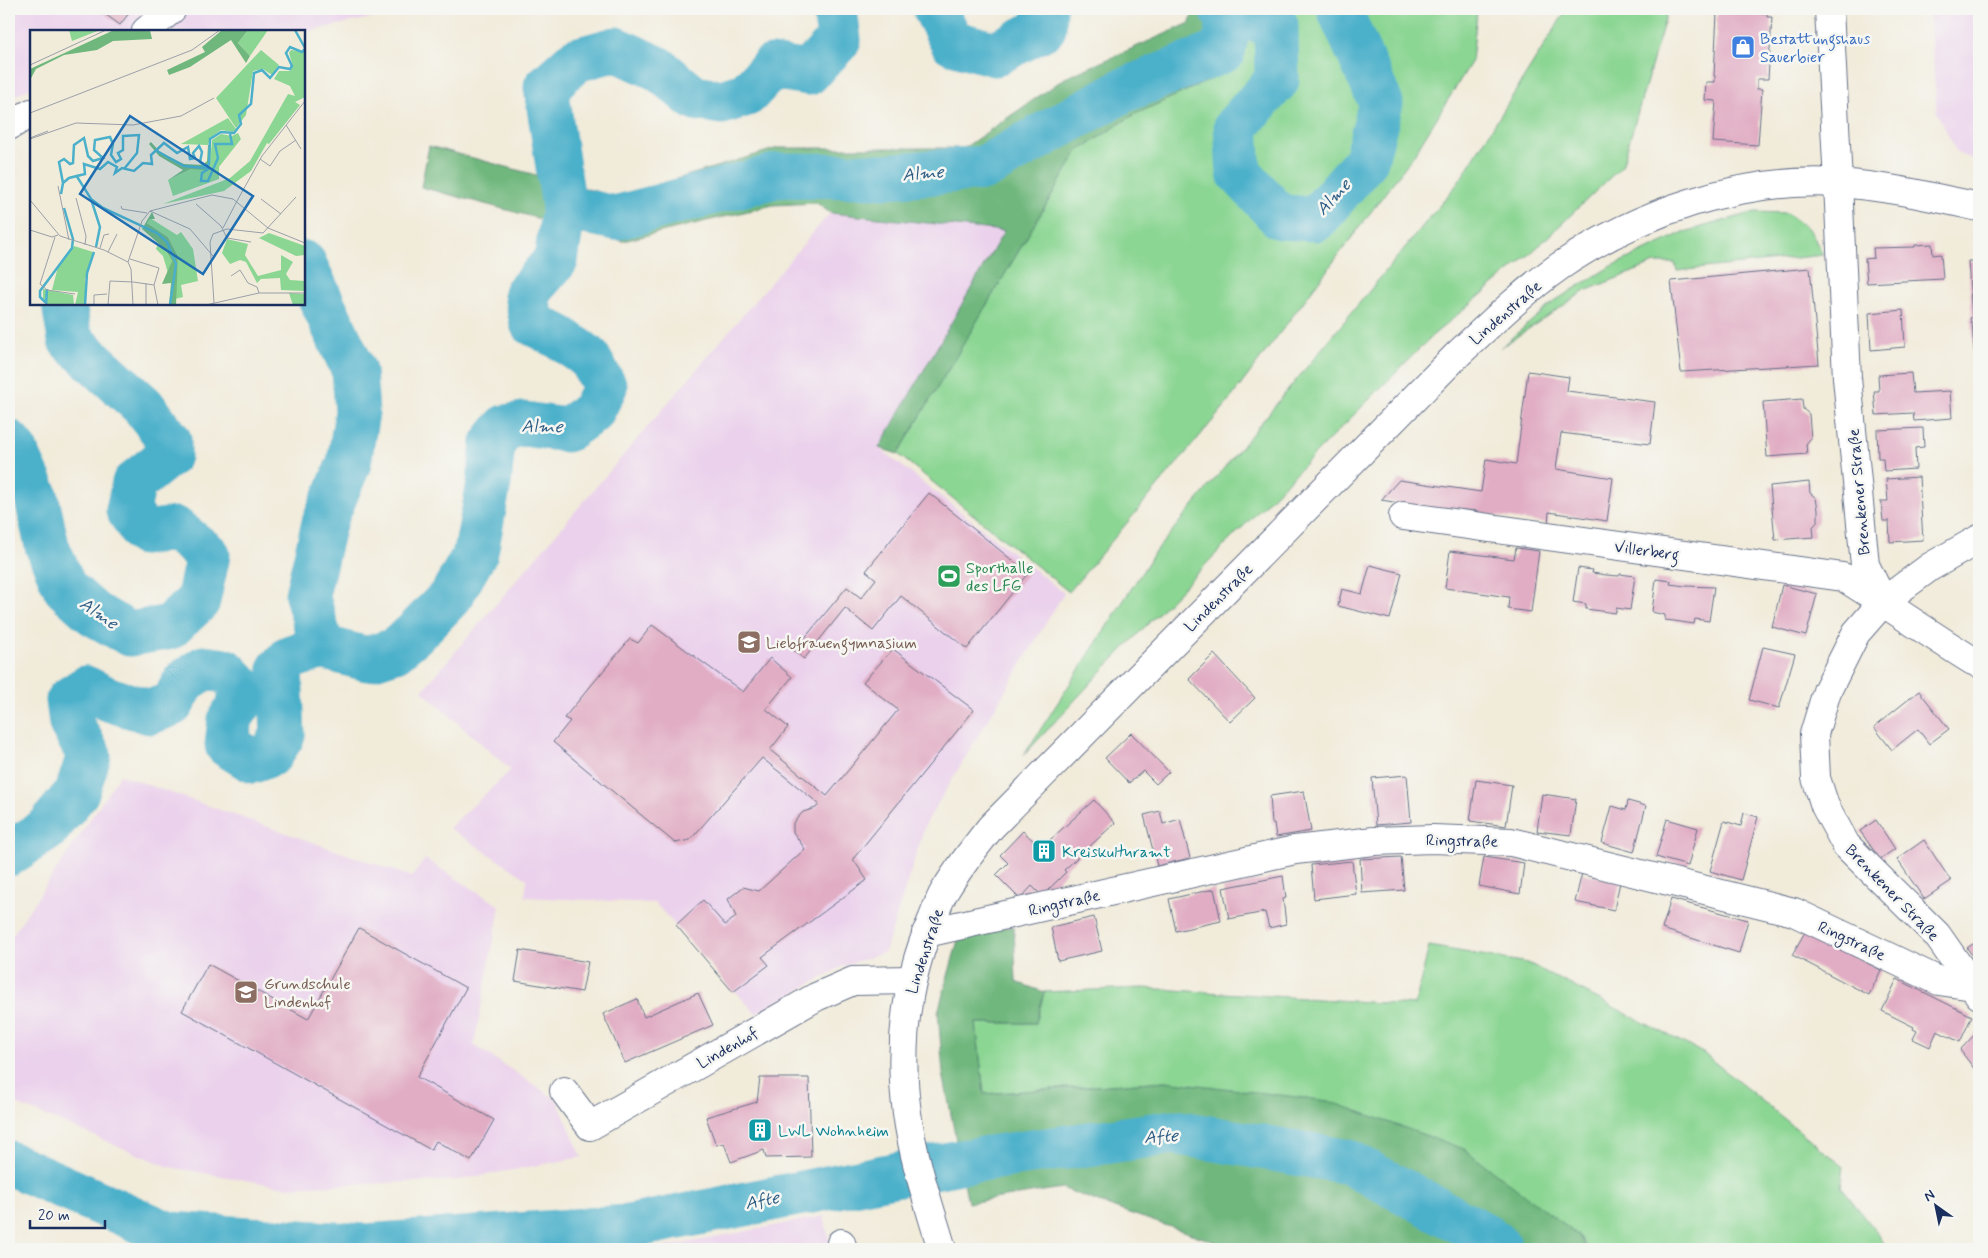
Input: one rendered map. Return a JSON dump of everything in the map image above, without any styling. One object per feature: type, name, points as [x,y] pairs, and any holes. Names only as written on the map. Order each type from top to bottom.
[{"type":"street","points":[[147,30],[172,9]]},
{"type":"street","name":"Brenkener Straße","points":[[1829,9],[1847,378],[1865,564],[1884,601],[1856,633],[1827,691],[1814,734],[1816,778],[1825,806],[1846,845],[1937,935],[1976,990]]},
{"type":"street","points":[[9,126],[30,114]]},
{"type":"street","name":"Lindenstraße","points":[[942,1249],[917,1163],[907,1115],[903,1077],[904,1030],[912,980],[926,933],[943,894],[966,858],[991,827],[1450,362],[1512,303],[1560,266],[1602,241],[1650,218],[1694,202],[1735,191],[1784,183],[1838,183],[1890,189],[1979,207]]},
{"type":"street","name":"Villerberg","points":[[1403,516],[1843,576],[1884,601],[1937,639],[1973,661],[1979,662]]},
{"type":"street","points":[[1884,601],[1930,567],[1979,540]]},
{"type":"street","name":"Ringstraße","points":[[926,933],[1296,850],[1384,841],[1433,839],[1511,842],[1794,912],[1939,981],[1976,990]]},
{"type":"street","name":"Lindenhof","points":[[564,1091],[590,1126],[816,997],[853,981],[912,980]]},
{"type":"shaded area","points":[[9,9],[413,9],[305,32],[305,30],[30,30],[30,88],[9,99]]},
{"type":"shaded area","points":[[1929,9],[1979,9],[1979,162],[1957,153],[1937,113]]},
{"type":"shaded area","name":"Liebfrauengymnasium","points":[[830,213],[1004,231],[879,448],[1064,593],[926,823],[885,952],[841,967],[756,1014],[655,903],[525,897],[527,879],[449,828],[511,770],[422,691]]},
{"type":"shaded area","name":"Grundschule Lindenhof","points":[[120,775],[412,877],[425,859],[500,906],[474,1045],[557,1100],[582,1157],[459,1180],[286,1187],[169,1167],[9,1101],[9,940]]},
{"type":"shaded area","points":[[824,1216],[831,1249],[656,1249]]},
{"type":"green space","points":[[1194,9],[1251,9],[1236,68],[1133,115],[1078,151],[898,454],[879,448],[1004,231],[830,213],[817,203],[773,205],[623,241],[421,187],[429,146],[617,197],[778,148],[964,148],[1065,78],[1190,23]]},
{"type":"green space","points":[[1251,9],[1475,9],[1477,12],[1472,61],[1413,156],[1225,406],[1069,592],[898,454],[1078,151],[1133,115],[1236,68]]},
{"type":"green space","points":[[1567,9],[1668,9],[1622,166],[1529,255],[1432,336],[1209,561],[1102,671],[1024,755],[1155,552],[1458,183]]},
{"type":"green space","points":[[1755,212],[1787,213],[1810,230],[1823,255],[1677,271],[1675,263],[1655,263],[1585,291],[1500,348],[1556,300],[1608,268],[1684,232]]},
{"type":"green space","points":[[1014,927],[1016,982],[1044,992],[1036,1023],[976,1023],[984,1094],[1166,1081],[1329,1101],[1464,1149],[1579,1236],[1587,1249],[1236,1249],[1117,1209],[1062,1188],[968,1203],[943,1073],[938,1012],[961,929]]},
{"type":"green space","points":[[1429,946],[1528,963],[1703,1053],[1844,1167],[1841,1187],[1890,1249],[1589,1249],[1579,1236],[1166,1081],[984,1094],[976,1023],[1036,1023],[1044,992],[1142,988],[1415,1005]]},
{"type":"building","points":[[98,9],[132,9],[120,25]]},
{"type":"building","points":[[1735,9],[1761,9],[1760,13],[1767,13],[1767,17],[1772,17],[1768,79],[1757,79],[1757,89],[1762,89],[1758,145],[1713,142],[1716,101],[1705,100],[1706,82],[1715,82],[1717,12],[1735,11]]},
{"type":"building","points":[[1932,244],[1933,255],[1941,254],[1943,279],[1867,283],[1865,259],[1874,258],[1873,248],[1915,247],[1915,245]]},
{"type":"building","points":[[1968,261],[1979,261],[1979,375],[1976,375],[1970,318],[1972,317]]},
{"type":"building","points":[[1810,268],[1819,364],[1681,372],[1671,281]]},
{"type":"building","points":[[1903,310],[1905,347],[1871,350],[1869,313]]},
{"type":"building","points":[[1528,371],[1569,377],[1567,391],[1655,402],[1650,444],[1561,433],[1556,469],[1613,478],[1607,521],[1549,512],[1548,524],[1478,513],[1479,511],[1450,509],[1449,511],[1381,500],[1399,480],[1481,492],[1486,459],[1516,464]]},
{"type":"building","points":[[1911,373],[1913,393],[1950,391],[1952,418],[1914,421],[1913,413],[1876,415],[1874,391],[1879,391],[1878,375]]},
{"type":"building","points":[[1802,399],[1803,409],[1809,414],[1811,438],[1806,444],[1807,454],[1767,457],[1763,402]]},
{"type":"building","points":[[1923,428],[1924,447],[1915,448],[1916,469],[1884,471],[1883,458],[1878,458],[1877,430]]},
{"type":"building","points":[[1919,477],[1923,540],[1890,542],[1889,521],[1883,521],[1881,501],[1888,501],[1886,479]]},
{"type":"building","points":[[1809,482],[1810,493],[1816,498],[1818,510],[1818,521],[1813,527],[1814,537],[1775,540],[1770,486]]},
{"type":"building","name":"Sporthalle des LFG","points":[[929,493],[1028,573],[967,649],[901,596],[873,631],[845,608],[804,659],[794,651],[847,587],[861,598],[876,579],[866,571]]},
{"type":"building","points":[[1516,548],[1539,551],[1531,612],[1508,609],[1509,597],[1445,588],[1450,551],[1514,559]]},
{"type":"building","points":[[1370,565],[1402,573],[1390,619],[1338,606],[1342,589],[1362,594]]},
{"type":"building","points":[[1578,568],[1593,570],[1592,573],[1606,575],[1635,576],[1630,610],[1616,608],[1616,613],[1586,609],[1586,604],[1573,602]]},
{"type":"building","points":[[1656,579],[1671,581],[1670,584],[1714,587],[1709,621],[1695,619],[1694,624],[1665,620],[1665,615],[1652,612]]},
{"type":"building","points":[[1782,585],[1817,594],[1806,636],[1772,627]]},
{"type":"building","points":[[652,625],[743,692],[770,658],[792,677],[766,709],[788,727],[770,750],[827,796],[898,710],[863,682],[893,649],[974,710],[853,859],[867,880],[762,957],[769,965],[733,992],[676,925],[703,900],[725,925],[736,917],[728,899],[743,887],[759,891],[805,849],[793,832],[793,823],[803,812],[816,808],[819,804],[762,758],[690,840],[675,843],[553,742],[570,721],[564,718],[630,639],[638,643]]},
{"type":"building","points":[[1763,647],[1795,654],[1779,708],[1749,700]]},
{"type":"building","points":[[1214,654],[1255,698],[1230,722],[1189,679]]},
{"type":"building","points":[[1919,691],[1949,729],[1929,744],[1918,729],[1892,750],[1874,727]]},
{"type":"building","points":[[1131,733],[1169,772],[1156,784],[1143,771],[1129,783],[1105,758]]},
{"type":"building","points":[[1407,775],[1411,822],[1376,825],[1372,778]]},
{"type":"building","points":[[1476,780],[1512,785],[1506,826],[1470,821]]},
{"type":"building","points":[[1304,791],[1311,831],[1276,837],[1274,823],[1272,823],[1270,796]]},
{"type":"building","points":[[1542,794],[1576,799],[1571,835],[1537,831]]},
{"type":"building","name":"Kreiskulturamt","points":[[1094,800],[1115,823],[1064,870],[1066,872],[1042,896],[1032,886],[1020,899],[996,875],[1008,863],[1000,855],[1023,831],[1041,848]]},
{"type":"building","points":[[1628,801],[1646,806],[1634,852],[1602,843],[1612,806],[1626,810]]},
{"type":"building","points":[[1160,811],[1163,824],[1180,819],[1190,858],[1157,866],[1144,815]]},
{"type":"building","points":[[1744,813],[1758,817],[1741,880],[1710,871],[1724,821],[1741,826]]},
{"type":"building","points":[[1667,819],[1698,828],[1688,866],[1656,857]]},
{"type":"building","points":[[1876,820],[1895,849],[1880,859],[1860,831]]},
{"type":"building","points":[[1924,840],[1951,881],[1924,899],[1897,859]]},
{"type":"building","points":[[1401,857],[1404,890],[1362,893],[1360,859]]},
{"type":"building","points":[[1484,857],[1524,863],[1520,894],[1479,886]]},
{"type":"building","points":[[1352,861],[1356,894],[1314,899],[1311,865]]},
{"type":"building","points":[[1582,873],[1620,882],[1614,910],[1575,902]]},
{"type":"building","points":[[1283,876],[1286,898],[1283,899],[1286,924],[1269,928],[1265,912],[1229,919],[1223,888]]},
{"type":"building","points":[[1214,889],[1221,921],[1176,931],[1169,899]]},
{"type":"building","points":[[1671,899],[1748,920],[1739,953],[1662,929]]},
{"type":"building","points":[[1094,917],[1102,951],[1058,961],[1051,927]]},
{"type":"building","name":"Grundschule Lindenhof","points":[[359,928],[466,988],[417,1077],[494,1120],[471,1161],[436,1141],[431,1150],[182,1011],[208,964],[308,1019]]},
{"type":"building","points":[[1805,932],[1881,970],[1869,995],[1792,955]]},
{"type":"building","points":[[1979,940],[1979,965],[1967,948]]},
{"type":"building","points":[[520,950],[588,962],[582,992],[515,981]]},
{"type":"building","points":[[1897,979],[1972,1016],[1960,1042],[1937,1031],[1930,1047],[1913,1039],[1917,1031],[1913,1029],[1914,1027],[1882,1011]]},
{"type":"building","points":[[698,993],[713,1025],[625,1063],[603,1014],[637,999],[644,1017]]},
{"type":"building","points":[[1979,1030],[1979,1075],[1960,1050]]},
{"type":"building","name":"LWL Wohnheim","points":[[760,1078],[809,1078],[811,1157],[766,1158],[764,1150],[731,1162],[724,1143],[716,1145],[706,1117],[757,1102]]},
{"type":"waterway","name":"Alme","points":[[9,854],[47,829],[77,792],[89,755],[71,723],[68,700],[86,688],[108,699],[150,712],[172,704],[185,681],[204,668],[226,671],[241,687],[241,702],[230,719],[227,745],[253,761],[271,754],[283,735],[280,668],[291,657],[322,647],[367,659],[395,650],[414,634],[451,596],[476,552],[489,483],[493,443],[506,427],[524,424],[566,430],[592,412],[605,387],[588,357],[561,338],[532,323],[526,294],[556,260],[564,207],[546,87],[576,60],[616,49],[659,69],[694,98],[722,102],[747,94],[772,67],[808,73],[839,40],[835,9]]},
{"type":"waterway","name":"Alme","points":[[935,9],[952,42],[995,54],[1044,28],[1045,9]]},
{"type":"waterway","name":"Alme","points":[[1221,9],[1276,25],[1277,80],[1236,126],[1239,173],[1280,217],[1316,219],[1366,160],[1381,103],[1339,9]]},
{"type":"waterway","name":"Alme","points":[[564,207],[615,218],[779,175],[886,176],[984,168],[1122,91],[1223,51],[1232,9]]},
{"type":"waterway","name":"Alme","points":[[305,265],[354,371],[357,412],[349,463],[324,523],[307,595],[322,647]]},
{"type":"waterway","name":"Alme","points":[[9,442],[15,449],[36,495],[47,546],[65,588],[94,614],[130,634],[170,627],[198,601],[208,555],[175,529],[143,533],[128,510],[134,483],[169,455],[169,440],[143,406],[70,340],[64,305]]},
{"type":"waterway","name":"Afte","points":[[9,1163],[169,1234],[365,1246],[628,1227],[960,1162],[1174,1132],[1349,1162],[1487,1236],[1501,1249]]},
{"type":"waterway","points":[[169,1234],[174,1249]]},
{"type":"place","name":"Bestattungshaus Sauerbier","points":[[1743,47]]},
{"type":"place","name":"Sporthalle des LFG","points":[[949,576]]},
{"type":"place","name":"Liebfrauengymnasium","points":[[749,642]]},
{"type":"place","name":"Kreiskulturamt","points":[[1044,851]]},
{"type":"place","name":"Grundschule Lindenhof","points":[[246,992]]},
{"type":"place","name":"LWL Wohnheim","points":[[760,1130]]}]
